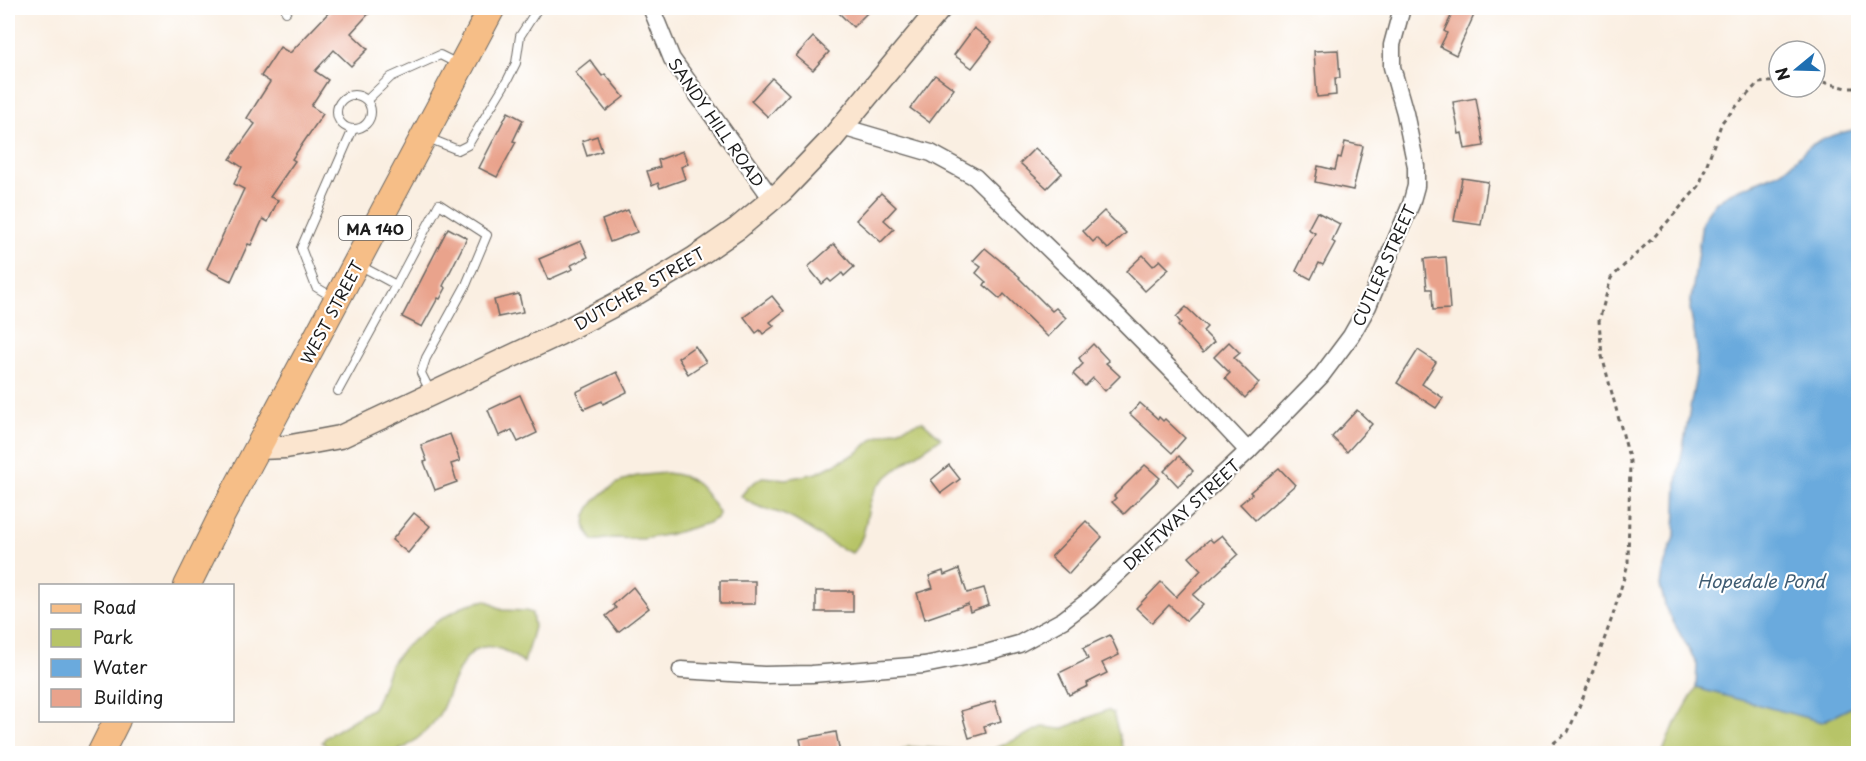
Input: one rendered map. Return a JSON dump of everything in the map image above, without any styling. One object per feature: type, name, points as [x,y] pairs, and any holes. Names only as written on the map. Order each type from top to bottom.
[{"type":"main road","name":"WEST STREET","points":[[188,584],[492,8]]},
{"type":"main road","points":[[100,753],[116,722]]},
{"type":"street","name":"DUTCHER STREET","points":[[259,448],[286,447],[340,437],[559,334],[637,293],[693,259],[738,228],[772,199],[842,127],[940,8]]},
{"type":"street","name":"CUTLER STREET","points":[[1248,451],[1321,376],[1351,336],[1368,306],[1412,204],[1416,186],[1416,166],[1407,121],[1392,67],[1392,45],[1402,8]]},
{"type":"street","name":"SANDY HILL ROAD","points":[[652,10],[672,59],[772,199]]},
{"type":"street","name":"DRIFTWAY STREET","points":[[681,670],[752,675],[877,670],[924,665],[1019,644],[1063,620],[1088,602],[1248,451],[1126,324],[975,177],[931,153],[842,127]]},
{"type":"lane","points":[[424,136],[458,150],[468,145],[508,79],[516,63],[519,39],[538,8]]},
{"type":"lane","points":[[367,100],[391,77],[440,55],[462,66]]},
{"type":"lane","points":[[355,94],[367,100],[370,106],[369,119],[365,125],[353,129],[341,123],[336,111],[338,104],[348,95],[355,94]]},
{"type":"lane","points":[[337,300],[316,287],[301,248],[353,129]]},
{"type":"lane","points":[[338,391],[439,204],[487,236],[466,285],[426,358],[421,373],[431,393]]},
{"type":"lane","points":[[356,264],[396,285]]},
{"type":"path","points":[[1539,753],[1568,732],[1609,626],[1628,564],[1630,461],[1602,356],[1599,321],[1611,278],[1654,237],[1699,186],[1722,122],[1758,83],[1767,82]]},
{"type":"path","points":[[1827,83],[1858,88]]},
{"type":"green space","points":[[922,421],[941,438],[905,463],[879,485],[871,500],[861,540],[852,553],[834,545],[789,517],[752,504],[741,496],[749,486],[762,477],[787,479],[817,473],[857,453],[874,438]]},
{"type":"green space","points":[[666,473],[685,477],[698,485],[719,513],[718,517],[708,523],[671,534],[643,539],[613,538],[593,541],[587,530],[586,519],[588,511],[600,496],[608,489],[633,477]]},
{"type":"green space","points":[[486,600],[502,610],[532,613],[534,627],[524,663],[500,649],[487,646],[477,649],[461,666],[441,711],[434,721],[416,740],[398,751],[371,755],[333,753],[322,742],[327,736],[373,708],[390,665],[405,647],[436,622],[465,605]]},
{"type":"green space","points":[[1696,688],[1758,703],[1852,706],[1858,704],[1858,753],[1662,754],[1670,734]]},
{"type":"green space","points":[[1107,710],[1113,713],[1124,753],[897,753],[909,747],[988,752],[1043,727],[1062,729]]},
{"type":"water","name":"Hopedale Pond","points":[[1858,129],[1858,704],[1822,722],[1696,688],[1697,664],[1666,609],[1660,585],[1675,534],[1677,481],[1696,375],[1697,350],[1690,308],[1702,223],[1708,212],[1725,196],[1782,171],[1815,143],[1833,135]]},
{"type":"building","points":[[333,8],[374,8],[351,33],[368,49],[351,66],[334,50],[315,71],[328,80],[311,106],[323,114],[292,159],[295,161],[270,197],[278,200],[268,222],[263,219],[251,245],[248,244],[231,281],[207,269],[244,189],[234,184],[242,167],[230,159],[255,124],[247,118],[270,82],[261,76],[280,47],[290,53]]},
{"type":"building","points":[[834,8],[872,8],[853,27]]},
{"type":"building","points":[[1455,8],[1474,15],[1456,55],[1440,47],[1447,33],[1444,31]]},
{"type":"building","points":[[974,28],[992,42],[972,68],[954,55]]},
{"type":"building","points":[[813,37],[829,52],[813,70],[796,56]]},
{"type":"building","points":[[1338,50],[1340,78],[1335,78],[1336,95],[1317,97],[1314,51]]},
{"type":"building","points":[[590,60],[602,76],[605,74],[624,97],[606,111],[575,72]]},
{"type":"building","points":[[935,75],[954,89],[929,122],[910,108]]},
{"type":"building","points":[[772,78],[789,94],[768,117],[751,101]]},
{"type":"building","points":[[1476,98],[1484,146],[1465,149],[1462,133],[1459,134],[1453,102]]},
{"type":"building","points":[[508,112],[523,120],[513,141],[516,142],[497,177],[479,168]]},
{"type":"building","points":[[597,136],[602,151],[587,156],[582,141]]},
{"type":"building","points":[[1345,142],[1363,146],[1353,190],[1315,182],[1318,166],[1335,170]]},
{"type":"building","points":[[1035,148],[1062,173],[1047,188],[1020,163]]},
{"type":"building","points":[[683,151],[688,164],[681,167],[685,179],[660,188],[658,183],[652,186],[647,171],[660,167],[658,160]]},
{"type":"building","points":[[1462,178],[1488,182],[1481,225],[1454,221]]},
{"type":"building","points":[[881,193],[896,207],[884,220],[894,229],[881,242],[856,220]]},
{"type":"building","points":[[628,210],[637,232],[610,242],[602,220]]},
{"type":"building","points":[[1104,211],[1126,233],[1108,249],[1097,238],[1093,242],[1083,231]]},
{"type":"building","points":[[1317,212],[1340,224],[1332,241],[1335,243],[1323,265],[1319,263],[1311,279],[1296,271],[1315,233],[1308,229]]},
{"type":"building","points":[[448,228],[467,238],[443,286],[446,288],[422,327],[402,317]]},
{"type":"building","points":[[581,241],[588,257],[571,265],[573,269],[548,280],[539,259]]},
{"type":"building","points":[[834,244],[854,267],[844,276],[842,273],[831,282],[828,279],[822,284],[808,267]]},
{"type":"building","points":[[985,248],[1020,277],[1052,311],[1056,308],[1066,318],[1048,337],[1004,294],[1000,299],[984,285],[986,282],[976,273],[981,267],[973,261]]},
{"type":"building","points":[[1143,255],[1153,266],[1160,260],[1169,269],[1145,291],[1126,271]]},
{"type":"building","points":[[1446,257],[1450,309],[1433,310],[1432,289],[1427,289],[1424,259]]},
{"type":"building","points":[[519,294],[523,312],[498,317],[494,300]]},
{"type":"building","points":[[772,296],[784,311],[770,322],[774,326],[763,334],[760,330],[756,333],[744,317]]},
{"type":"building","points":[[1186,307],[1207,327],[1203,331],[1214,342],[1203,353],[1178,326],[1181,323],[1176,317]]},
{"type":"building","points":[[1229,342],[1240,353],[1234,358],[1259,383],[1245,398],[1225,378],[1230,373],[1214,357]]},
{"type":"building","points":[[1093,344],[1109,361],[1106,363],[1120,376],[1105,391],[1093,378],[1085,386],[1073,374],[1083,364],[1079,358]]},
{"type":"building","points":[[695,346],[706,362],[688,374],[678,358]]},
{"type":"building","points":[[1418,350],[1436,362],[1422,384],[1443,398],[1436,408],[1397,383]]},
{"type":"building","points":[[617,372],[627,392],[603,404],[602,401],[584,409],[576,392]]},
{"type":"building","points":[[520,395],[537,433],[518,442],[512,430],[499,436],[488,410]]},
{"type":"building","points":[[1140,403],[1158,419],[1159,417],[1163,421],[1165,419],[1185,438],[1172,453],[1130,414]]},
{"type":"building","points":[[1357,410],[1372,424],[1347,452],[1332,437]]},
{"type":"building","points":[[450,434],[460,461],[451,464],[457,482],[435,490],[424,462],[427,461],[421,445]]},
{"type":"building","points":[[1179,456],[1193,471],[1178,486],[1164,471]]},
{"type":"building","points":[[949,465],[960,479],[941,493],[931,480]]},
{"type":"building","points":[[1145,465],[1160,478],[1124,514],[1112,502],[1116,498],[1114,496]]},
{"type":"building","points":[[1279,468],[1295,485],[1255,520],[1240,504],[1252,494],[1250,492]]},
{"type":"building","points":[[414,513],[430,526],[408,553],[392,540]]},
{"type":"building","points":[[1086,521],[1102,537],[1069,574],[1051,557]]},
{"type":"building","points":[[1222,535],[1238,554],[1193,595],[1203,604],[1186,621],[1169,605],[1152,623],[1136,608],[1161,582],[1176,597],[1201,570],[1189,557],[1210,539],[1213,542]]},
{"type":"building","points":[[959,569],[967,593],[984,588],[989,605],[970,612],[968,604],[925,619],[917,593],[933,588],[929,576],[943,571],[944,575]]},
{"type":"building","points":[[720,581],[755,581],[755,604],[720,604]]},
{"type":"building","points":[[633,587],[649,608],[618,632],[606,616],[616,608],[613,605]]},
{"type":"building","points":[[816,591],[853,591],[853,612],[816,612]]},
{"type":"building","points":[[1110,635],[1119,655],[1102,663],[1107,673],[1069,695],[1059,673],[1088,659],[1083,648]]},
{"type":"building","points":[[995,701],[1001,721],[984,726],[986,733],[969,738],[961,711]]},
{"type":"building","points":[[836,732],[840,753],[803,753],[800,739]]}]
